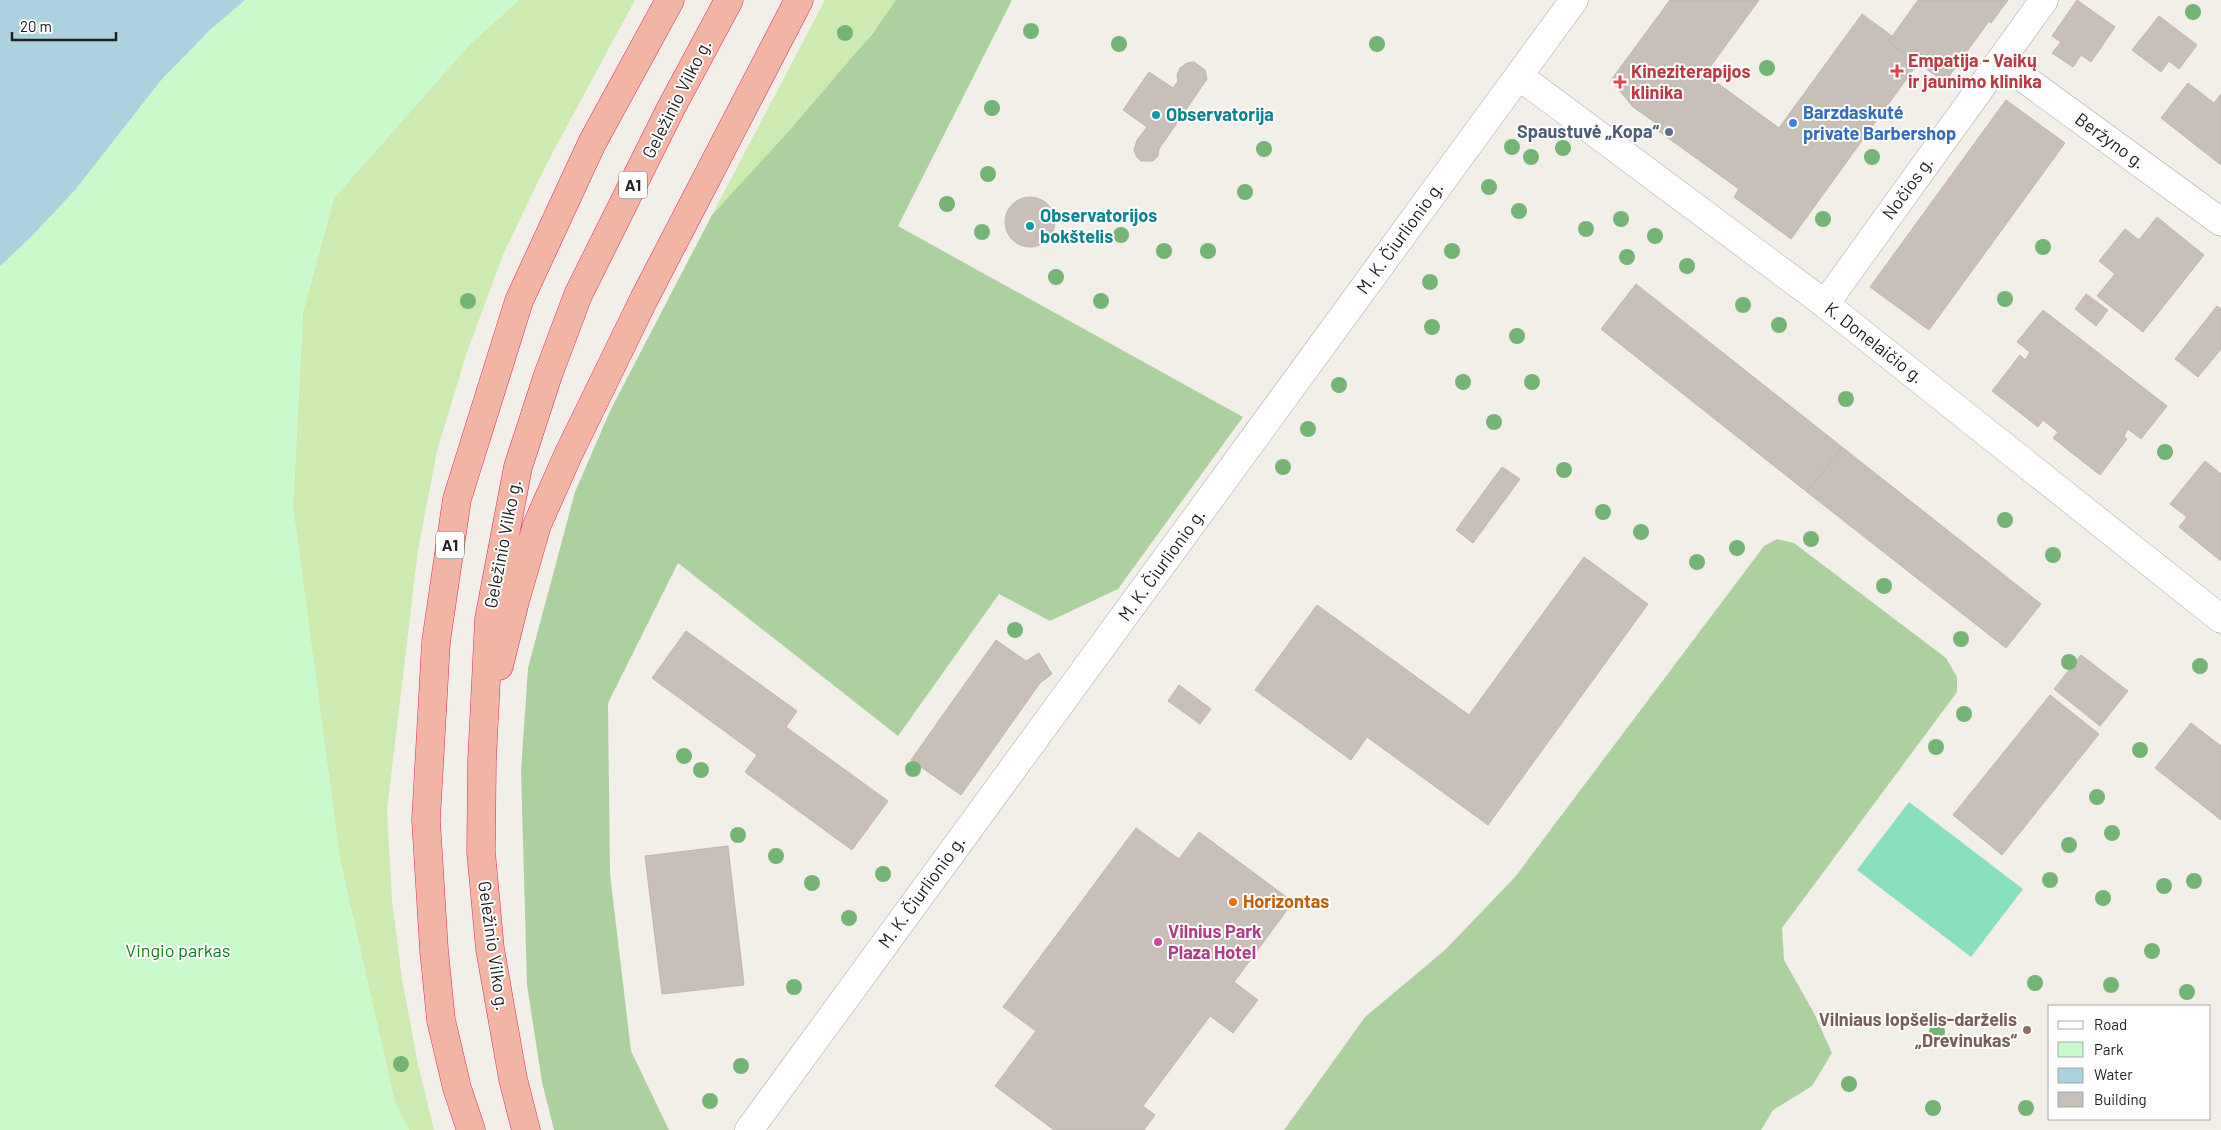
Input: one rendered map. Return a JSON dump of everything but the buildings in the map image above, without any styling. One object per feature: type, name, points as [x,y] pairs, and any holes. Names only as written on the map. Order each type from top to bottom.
[{"type":"highway","name":"A1","points":[[471,1130],[456,1088],[441,1020],[434,950],[426,820],[436,642],[457,499],[519,301],[592,143],[670,0]]},
{"type":"highway","name":"Geležinio Vilko g.","points":[[526,1130],[513,1079],[490,949],[481,852],[482,761],[489,619],[518,467],[548,375],[578,295],[671,108],[729,0]]},
{"type":"highway","points":[[482,761],[497,676],[512,611],[537,525],[568,455],[644,299],[798,0]]},
{"type":"street","name":"M. K. Čiurlionio g.","points":[[749,1130],[1574,0]]},
{"type":"street","name":"Nočios g.","points":[[1825,304],[2044,0]]},
{"type":"street","name":"Beržyno g.","points":[[2000,61],[2221,222]]},
{"type":"street","name":"K. Donelaičio g.","points":[[1519,76],[1825,304],[2221,619]]},
{"type":"green space","name":"Vingio parkas","points":[[245,0],[519,0],[470,44],[334,198],[303,312],[293,507],[340,860],[395,1103],[409,1130],[0,1130],[0,266],[30,238],[114,141],[162,79],[211,29]]},
{"type":"green space","points":[[519,0],[635,0],[546,165],[503,255],[466,355],[437,451],[418,550],[387,810],[392,900],[402,979],[418,1064],[434,1130],[409,1130],[395,1103],[340,860],[293,507],[303,312],[334,198],[470,44]]},
{"type":"green space","points":[[825,0],[896,0],[831,84],[712,215]]},
{"type":"green space","points":[[896,0],[1012,0],[898,226],[1243,417],[1118,589],[1050,621],[999,594],[898,736],[678,563],[608,703],[610,874],[631,1051],[669,1130],[554,1130],[542,1082],[527,985],[521,771],[528,668],[575,492],[610,411],[712,215],[789,131],[872,34]]},
{"type":"green space","points":[[1777,539],[1794,543],[1946,658],[1957,677],[1957,692],[1782,928],[1784,960],[1814,1013],[1832,1053],[1812,1086],[1773,1110],[1761,1130],[1284,1130],[1365,1017],[1445,950],[1515,877],[1764,546]]},
{"type":"green space","points":[[1909,802],[2023,889],[1971,957],[1857,870]]},
{"type":"water","points":[[0,0],[245,0],[211,29],[162,79],[75,190],[30,238],[0,266]]},
{"type":"place","name":"Empatija - Vaikų ir jaunimo klinika","points":[[1897,71]]},
{"type":"place","name":"Kineziterapijos klinika","points":[[1620,82]]},
{"type":"place","name":"Observatorija","points":[[1156,115]]},
{"type":"place","name":"Barzdaskuté private Barbershop","points":[[1793,123]]},
{"type":"place","name":"Spaustuvė „Kopa“","points":[[1669,132]]},
{"type":"place","name":"Observatorijos bokštelis","points":[[1030,226]]},
{"type":"place","name":"Horizontas","points":[[1233,902]]},
{"type":"place","name":"Vilnius Park Plaza Hotel","points":[[1158,942]]},
{"type":"place","name":"Vilniaus lopšelis-darželis „Drevinukas“","points":[[2027,1030]]}]
